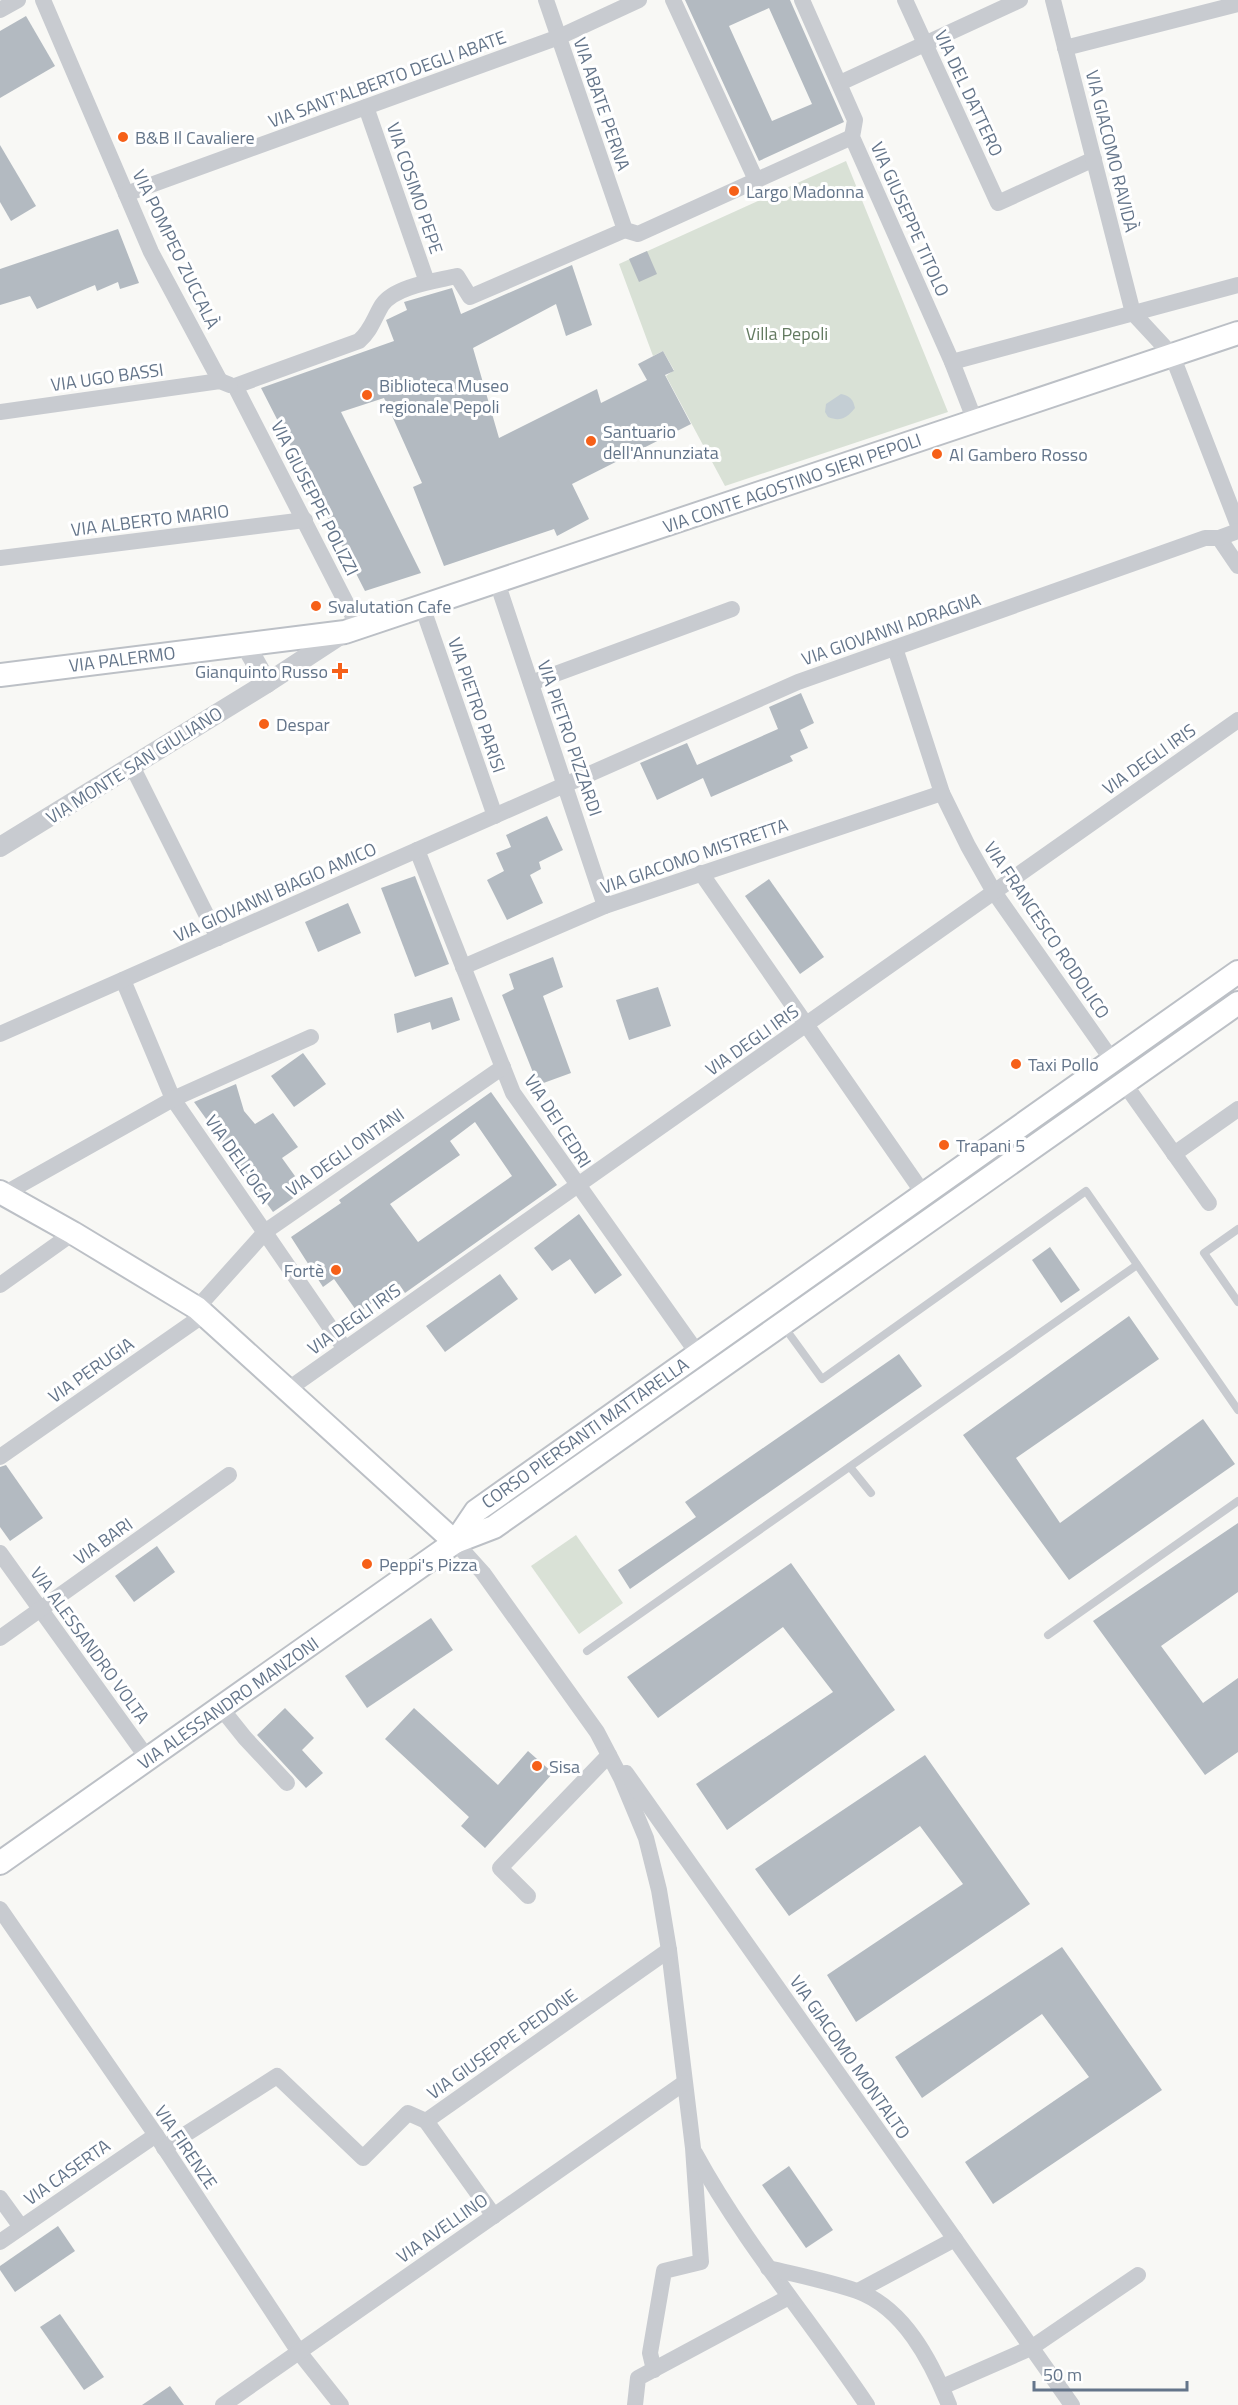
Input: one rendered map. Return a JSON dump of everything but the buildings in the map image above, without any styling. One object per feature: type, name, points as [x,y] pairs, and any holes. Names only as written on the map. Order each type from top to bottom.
[{"type":"main road","name":"VIA CONTE AGOSTINO SIERI PEPOLI","points":[[245,644],[352,630],[1238,333]]},
{"type":"main road","name":"VIA PALERMO","points":[[0,675],[245,644]]},
{"type":"main road","name":"CORSO PIERSANTI MATTARELLA","points":[[455,1542],[476,1511],[1238,972]]},
{"type":"main road","name":"CORSO PIERSANTI MATTARELLA","points":[[455,1542],[494,1527],[1238,1003]]},
{"type":"main road","points":[[2,1193],[73,1233],[201,1311],[455,1542]]},
{"type":"main road","name":"VIA ALESSANDRO MANZONI","points":[[0,1863],[455,1542]]},
{"type":"street","points":[[0,10],[18,0]]},
{"type":"street","name":"VIA POMPEO ZUCCALÀ","points":[[43,0],[151,252],[228,384]]},
{"type":"street","name":"VIA ABATE PERNA","points":[[546,0],[623,225]]},
{"type":"street","name":"VIA SANT'ALBERTO DEGLI ABATE","points":[[126,194],[559,37],[639,0]]},
{"type":"street","points":[[673,0],[756,180]]},
{"type":"street","name":"VIA GIUSEPPE TITOLO","points":[[802,0],[855,120],[852,137],[952,362],[975,421]]},
{"type":"street","name":"VIA DEL DATTERO","points":[[905,0],[998,203],[1094,159]]},
{"type":"street","points":[[840,83],[1020,0]]},
{"type":"street","name":"VIA GIACOMO RAVIDÀ","points":[[1053,0],[1133,313]]},
{"type":"street","points":[[1065,48],[1238,4]]},
{"type":"street","name":"VIA COSIMO PEPE","points":[[366,107],[427,282]]},
{"type":"street","points":[[623,225],[638,234],[852,137]]},
{"type":"street","name":"VIA UGO BASSI","points":[[0,412],[228,384],[359,341],[367,334],[383,303],[396,293],[427,282],[457,276],[470,297],[609,237],[623,225]]},
{"type":"street","points":[[952,362],[1238,285]]},
{"type":"street","points":[[1133,313],[1172,355],[1238,525]]},
{"type":"street","name":"VIA GIUSEPPE POLIZZI","points":[[228,384],[305,520],[352,630]]},
{"type":"street","name":"VIA ALBERTO MARIO","points":[[0,558],[305,520]]},
{"type":"street","name":"VIA GIOVANNI ADRAGNA","points":[[565,785],[798,682],[1205,538],[1219,538],[1238,531]]},
{"type":"street","points":[[1219,538],[1238,566]]},
{"type":"street","name":"VIA PIETRO PIZZARDI","points":[[497,582],[605,906]]},
{"type":"street","name":"VIA PIETRO PARISI","points":[[422,606],[495,816]]},
{"type":"street","points":[[531,683],[732,609]]},
{"type":"street","name":"VIA CONTE AGOSTINO SIERI PEPOLI","points":[[267,683],[352,630]]},
{"type":"street","points":[[245,644],[267,683]]},
{"type":"street","name":"VIA FRANCESCO RODOLICO","points":[[895,648],[942,793],[968,846],[994,892],[1112,1060]]},
{"type":"street","name":"VIA MONTE SAN GIULIANO","points":[[0,848],[267,683]]},
{"type":"street","name":"VIA DEGLI IRIS","points":[[287,1390],[807,1026],[1238,720]]},
{"type":"street","points":[[132,766],[218,938]]},
{"type":"street","name":"VIA GIOVANNI BIAGIO AMICO","points":[[0,1034],[565,785]]},
{"type":"street","name":"VIA GIACOMO MISTRETTA","points":[[463,967],[605,906],[942,793]]},
{"type":"street","name":"VIA DEI CEDRI","points":[[417,850],[513,1094],[698,1354]]},
{"type":"street","points":[[701,873],[923,1193]]},
{"type":"street","name":"VIA DELL'OCA","points":[[123,980],[173,1099],[345,1349]]},
{"type":"street","points":[[2,1193],[173,1099],[310,1037]]},
{"type":"street","name":"VIA DEGLI ONTANI","points":[[201,1311],[266,1231],[503,1067]]},
{"type":"street","points":[[1124,1083],[1209,1203]]},
{"type":"street","points":[[1174,1154],[1238,1109]]},
{"type":"street","points":[[0,1285],[73,1233]]},
{"type":"street","points":[[768,1304],[782,1324]]},
{"type":"street","name":"VIA PERUGIA","points":[[0,1457],[201,1311]]},
{"type":"street","name":"VIA BARI","points":[[0,1638],[229,1475]]},
{"type":"street","points":[[455,1542],[483,1573],[597,1732],[646,1838],[669,1950],[693,2148],[701,2262],[664,2271],[650,2353],[654,2370]]},
{"type":"street","name":"VIA ALESSANDRO VOLTA","points":[[0,1552],[148,1759]]},
{"type":"street","points":[[221,1708],[245,1738],[287,1783]]},
{"type":"street","name":"VIA GIACOMO MONTALTO","points":[[597,1732],[1072,2405]]},
{"type":"street","points":[[528,1896],[500,1868],[609,1755]]},
{"type":"street","name":"VIA FIRENZE","points":[[0,1910],[160,2142],[299,2352],[341,2405]]},
{"type":"street","name":"VIA GIUSEPPE PEDONE","points":[[160,2142],[277,2076],[363,2158],[408,2113],[426,2121],[669,1950]]},
{"type":"street","name":"VIA AVELLINO","points":[[223,2405],[684,2083]]},
{"type":"street","points":[[426,2121],[494,2216]]},
{"type":"street","name":"VIA CASERTA","points":[[0,2242],[160,2142]]},
{"type":"street","points":[[693,2148],[724,2203],[768,2268],[867,2405]]},
{"type":"street","points":[[0,2198],[21,2228]]},
{"type":"street","points":[[858,2291],[955,2239]]},
{"type":"street","points":[[768,2268],[858,2291],[900,2318],[942,2387],[949,2405]]},
{"type":"street","points":[[942,2387],[1031,2348],[1138,2275]]},
{"type":"street","points":[[636,2405],[638,2378],[789,2297]]},
{"type":"lane","points":[[782,1324],[822,1378],[1086,1191],[1238,1410]]},
{"type":"lane","points":[[1238,1229],[1204,1253],[1238,1302]]},
{"type":"lane","points":[[587,1651],[1137,1265]]},
{"type":"lane","points":[[850,1467],[871,1493]]},
{"type":"lane","points":[[1048,1635],[1238,1501]]},
{"type":"green space","name":"Villa Pepoli","points":[[846,161],[948,412],[725,486],[666,376],[674,370],[663,351],[653,356],[619,264]]},
{"type":"green space","points":[[576,1535],[623,1603],[579,1634],[531,1566]]},
{"type":"shaded area","points":[[841,394],[851,398],[855,408],[843,418],[828,417],[825,412],[826,404]]},
{"type":"place","name":"B&B Il Cavaliere","points":[[123,137]]},
{"type":"place","name":"Largo Madonna","points":[[734,191]]},
{"type":"place","name":"Biblioteca Museo regionale Pepoli","points":[[367,395]]},
{"type":"place","name":"Santuario dell'Annunziata","points":[[591,441]]},
{"type":"place","name":"Al Gambero Rosso","points":[[937,454]]},
{"type":"place","name":"Svalutation Cafe","points":[[316,606]]},
{"type":"place","name":"Gianquinto Russo","points":[[340,671]]},
{"type":"place","name":"Despar","points":[[264,724]]},
{"type":"place","name":"Taxi Pollo","points":[[1016,1064]]},
{"type":"place","name":"Trapani 5","points":[[944,1145]]},
{"type":"place","name":"Fortè","points":[[336,1270]]},
{"type":"place","name":"Peppi's Pizza","points":[[367,1564]]},
{"type":"place","name":"Sisa","points":[[537,1766]]}]
